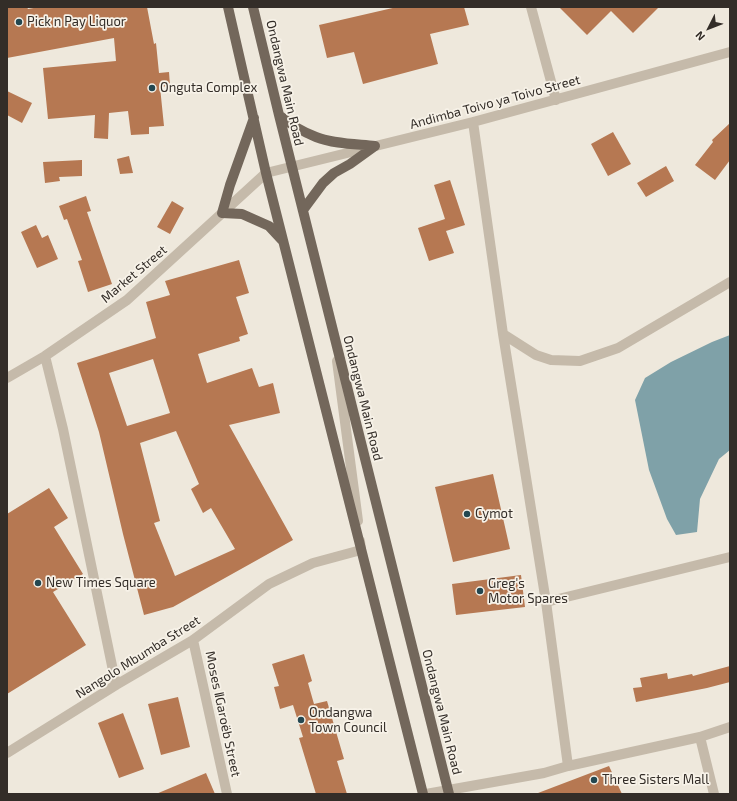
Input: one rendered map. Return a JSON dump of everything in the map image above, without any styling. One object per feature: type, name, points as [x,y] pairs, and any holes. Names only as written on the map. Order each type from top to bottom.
[{"type":"main road","points":[[228,7],[266,173],[424,794]]},
{"type":"main road","name":"Ondangwa Main Road","points":[[253,7],[278,116],[449,792]]},
{"type":"main road","points":[[278,116],[318,138],[337,142],[375,146]]},
{"type":"main road","points":[[254,118],[230,185],[222,213],[242,214],[269,226],[283,241]]},
{"type":"main road","points":[[303,210],[323,183],[334,173],[350,164],[375,146]]},
{"type":"street","points":[[531,7],[556,100]]},
{"type":"street","name":"Andimba Toivo ya Toivo Street","points":[[266,173],[473,122],[730,52]]},
{"type":"street","points":[[473,122],[503,334],[546,602],[568,766]]},
{"type":"street","name":"Market Street","points":[[7,378],[45,356],[127,300],[266,173]]},
{"type":"street","points":[[503,334],[536,355],[551,360],[580,361],[618,348],[730,282]]},
{"type":"street","points":[[332,327],[361,550]]},
{"type":"street","points":[[45,356],[63,429],[116,685]]},
{"type":"street","name":"Nangolo Mbumba Street","points":[[7,753],[116,685],[194,640],[269,584],[313,563],[361,550]]},
{"type":"street","points":[[546,602],[730,557]]},
{"type":"street","name":"Moses ǁGaroëb Street","points":[[194,640],[227,794]]},
{"type":"street","points":[[424,794],[449,792],[544,773],[568,766],[700,737],[730,727]]},
{"type":"street","points":[[700,737],[714,794]]},
{"type":"water","points":[[730,335],[730,450],[719,459],[700,499],[697,532],[676,535],[667,519],[649,470],[635,400],[645,378],[671,362]]},
{"type":"building","points":[[7,7],[27,7],[28,9],[39,7],[147,7],[154,44],[156,43],[159,73],[169,72],[170,86],[160,87],[164,126],[149,127],[149,134],[131,135],[128,111],[109,113],[108,139],[94,138],[95,115],[48,119],[43,68],[116,61],[114,38],[7,58]]},
{"type":"building","points":[[397,7],[464,7],[469,25],[430,34],[438,64],[363,84],[354,52],[327,58],[319,25]]},
{"type":"building","points":[[559,7],[659,7],[633,33],[611,11],[587,35]]},
{"type":"building","points":[[7,91],[32,103],[22,123],[7,115]]},
{"type":"building","points":[[730,123],[730,160],[715,180],[695,165],[713,142],[712,140]]},
{"type":"building","points":[[613,132],[631,164],[608,176],[591,144]]},
{"type":"building","points":[[129,156],[133,173],[120,174],[117,159]]},
{"type":"building","points":[[82,160],[82,176],[59,177],[60,181],[45,183],[43,162]]},
{"type":"building","points":[[666,166],[674,181],[646,197],[637,183]]},
{"type":"building","points":[[450,180],[465,225],[446,231],[454,253],[429,261],[418,228],[445,219],[434,185]]},
{"type":"building","points":[[86,196],[91,211],[87,212],[112,284],[88,292],[78,261],[82,260],[67,219],[64,220],[59,206]]},
{"type":"building","points":[[172,201],[184,208],[170,234],[157,227]]},
{"type":"building","points":[[36,225],[42,238],[48,235],[58,259],[37,268],[21,232]]},
{"type":"building","points":[[239,260],[249,293],[236,297],[248,334],[239,337],[240,341],[198,354],[207,383],[252,368],[259,387],[273,383],[280,413],[229,425],[293,540],[173,607],[144,615],[99,432],[77,363],[156,338],[146,302],[170,295],[165,281]],"holes":[[[153,359],[170,413],[127,426],[109,373]],[[176,431],[199,484],[191,489],[203,513],[211,508],[235,549],[175,576],[154,523],[160,521],[140,443]]]},
{"type":"building","points":[[493,474],[510,549],[453,562],[435,487]]},
{"type":"building","name":"New Times Square","points":[[49,488],[68,518],[54,527],[83,574],[53,592],[86,645],[7,694],[7,514]]},
{"type":"building","points":[[521,575],[525,607],[456,615],[452,584]]},
{"type":"building","points":[[304,654],[312,681],[308,683],[314,704],[327,701],[344,759],[337,761],[347,794],[316,794],[299,738],[303,737],[293,705],[280,709],[274,687],[279,686],[272,664]]},
{"type":"building","points":[[730,666],[730,682],[636,702],[633,688],[642,687],[640,678],[667,673],[668,679],[692,674],[693,676]]},
{"type":"building","points":[[178,697],[190,747],[161,755],[148,704]]},
{"type":"building","points":[[123,713],[144,769],[119,778],[98,723]]},
{"type":"building","name":"Three Sisters Mall","points":[[609,766],[622,794],[538,794],[538,793]]},
{"type":"building","points":[[206,773],[215,794],[156,794]]},
{"type":"place","name":"Pick n Pay Liquor","points":[[19,22]]},
{"type":"place","name":"Onguta Complex","points":[[152,88]]},
{"type":"place","name":"Cymot","points":[[467,514]]},
{"type":"place","name":"New Times Square","points":[[38,583]]},
{"type":"place","name":"Greg's Motor Spares","points":[[480,591]]},
{"type":"place","name":"Ondangwa Town Council","points":[[301,720]]},
{"type":"place","name":"Three Sisters Mall","points":[[594,780]]}]
